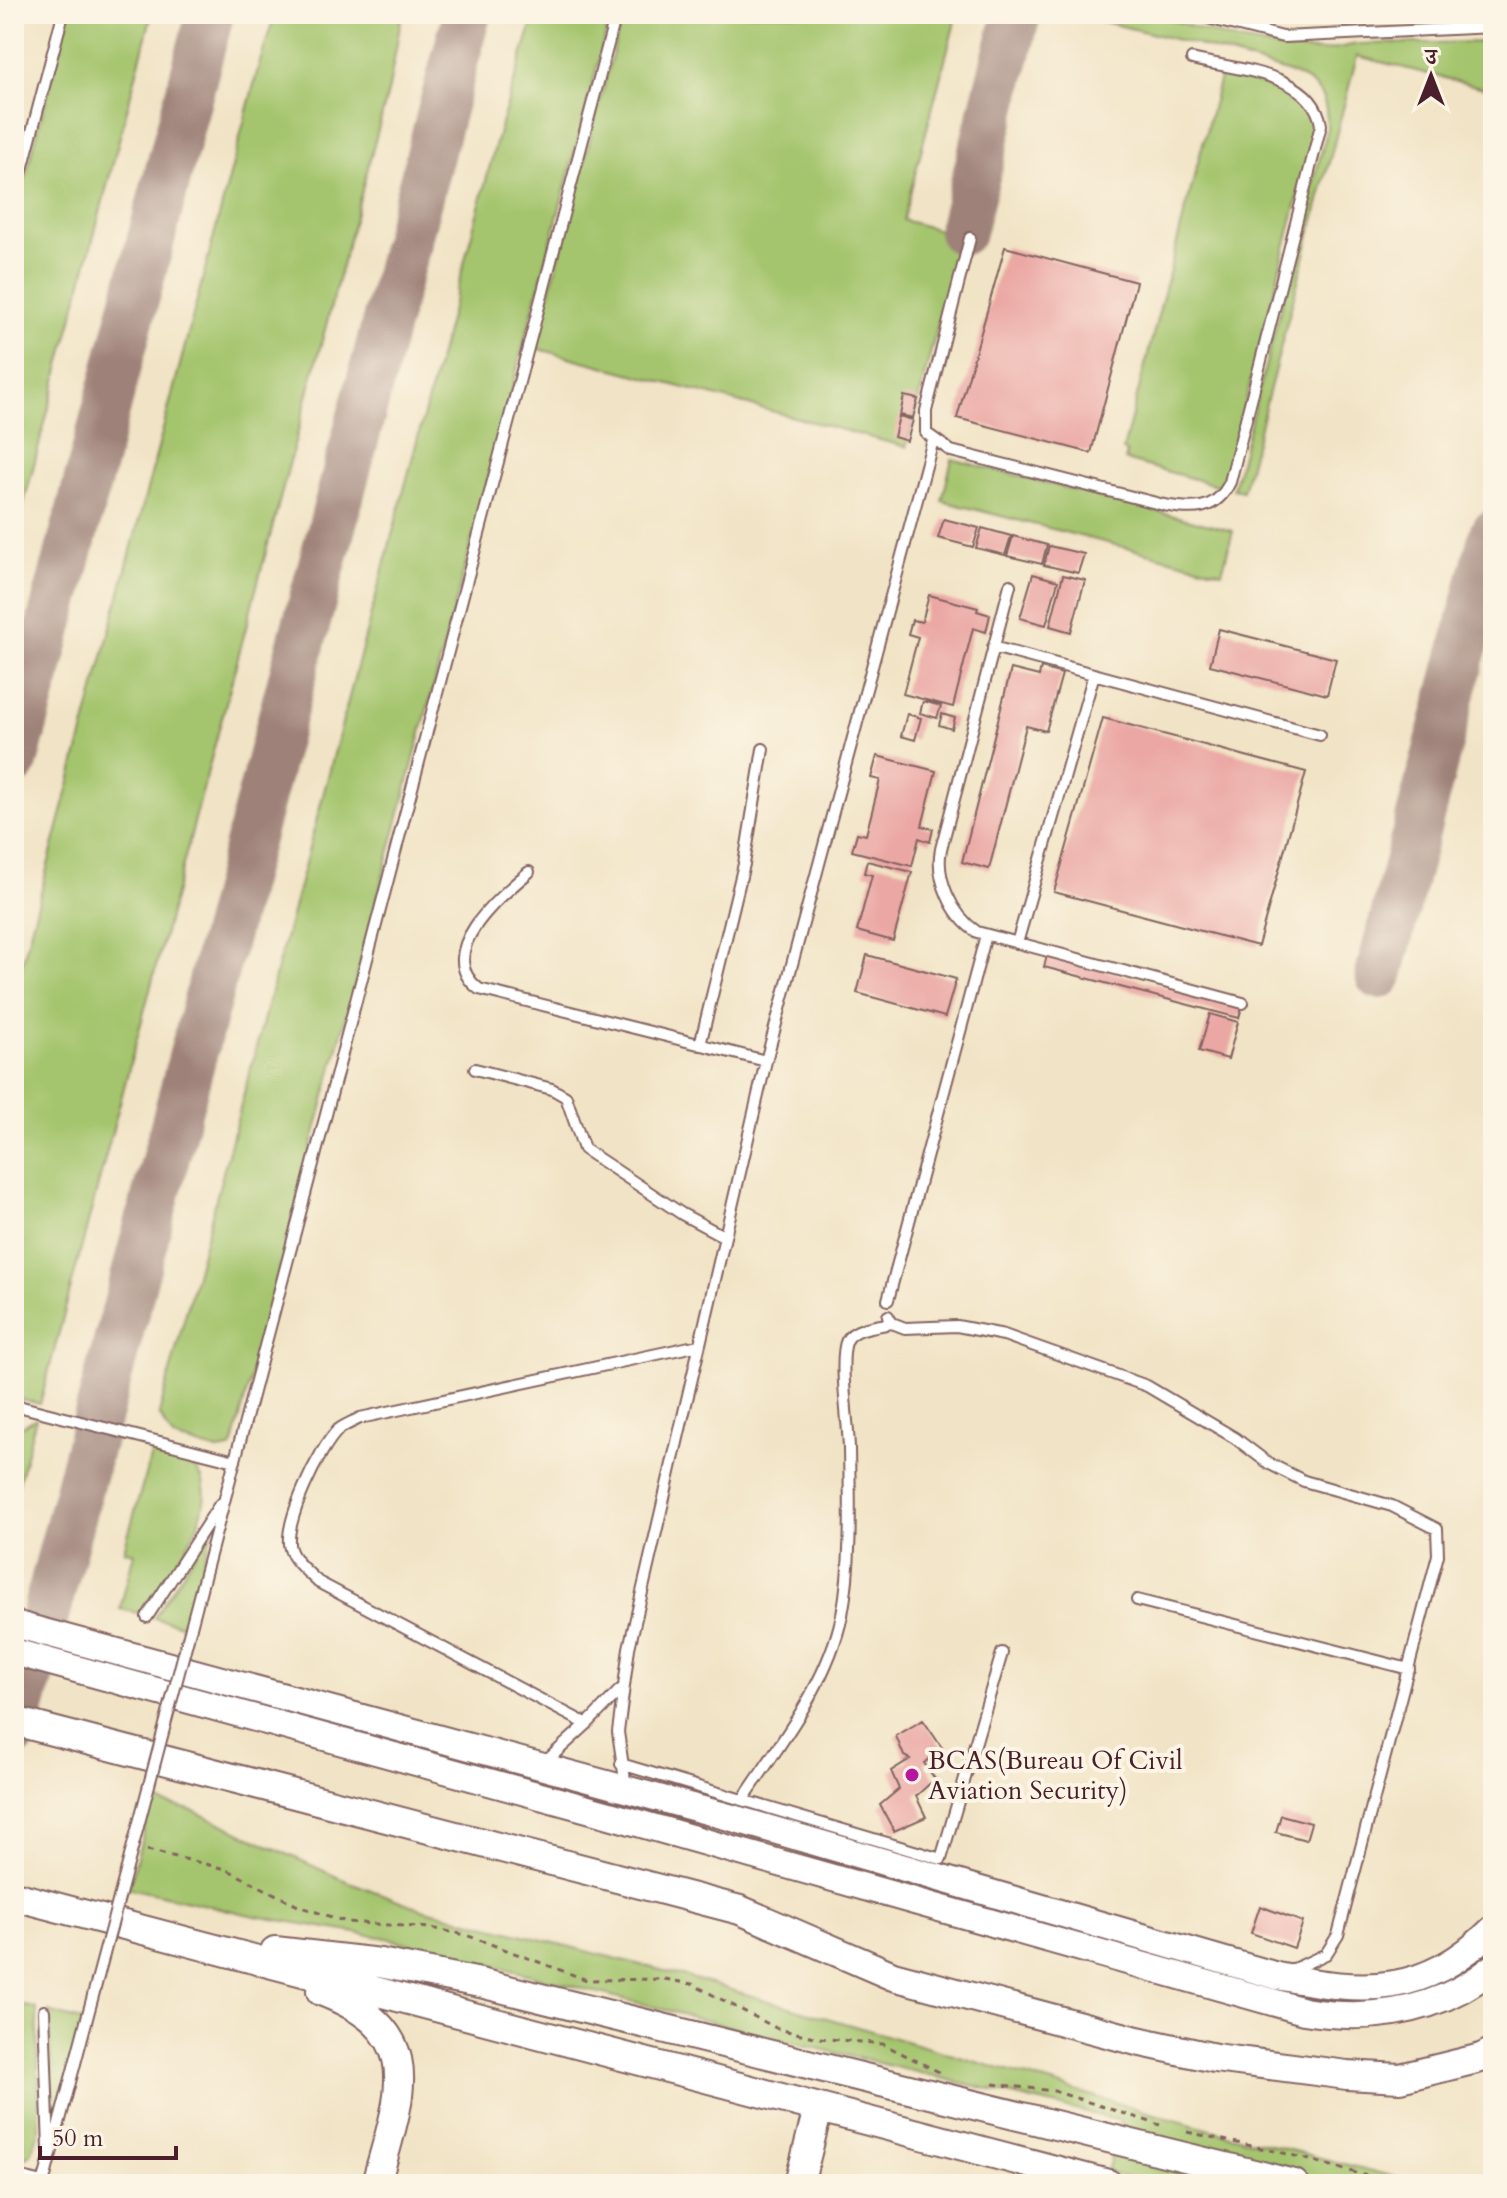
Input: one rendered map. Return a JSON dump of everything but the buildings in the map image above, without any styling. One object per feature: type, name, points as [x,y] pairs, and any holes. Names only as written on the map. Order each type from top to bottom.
[{"type":"main road","points":[[14,1721],[740,1910],[893,1976],[1137,2041],[1215,2058],[1347,2075],[1400,2078],[1481,2058],[1493,2052]]},
{"type":"main road","points":[[14,1896],[1108,2184]]},
{"type":"main road","points":[[198,1944],[298,1953],[439,1974],[1294,2184]]},
{"type":"main road","points":[[198,1944],[335,1997],[363,2011],[383,2029],[399,2061],[400,2081],[376,2184]]},
{"type":"main road","points":[[799,2184],[818,2109]]},
{"type":"street","points":[[14,1624],[541,1766],[624,1776],[1277,1976],[1347,1987],[1392,1987],[1451,1963],[1493,1929]]},
{"type":"street","points":[[14,1652],[651,1826],[1304,2011],[1341,2017],[1391,2014],[1452,1995],[1493,1968]]},
{"type":"lane","points":[[14,200],[63,14]]},
{"type":"lane","points":[[14,2176],[43,2184],[616,14]]},
{"type":"lane","points":[[1192,14],[1264,35],[1283,37],[1493,27]]},
{"type":"lane","points":[[970,238],[926,411],[926,433],[951,451],[1164,505],[1196,509],[1210,506],[1226,492],[1321,125],[1313,102],[1292,85],[1192,59]]},
{"type":"lane","points":[[933,440],[766,1061],[699,1345],[621,1690],[618,1732],[624,1776],[744,1798],[941,1859],[1002,1653]]},
{"type":"lane","points":[[1010,585],[938,862],[942,885],[964,920],[986,935],[1243,1003]]},
{"type":"lane","points":[[993,647],[1320,735]]},
{"type":"lane","points":[[1017,943],[1094,674]]},
{"type":"lane","points":[[700,1045],[744,864],[763,749]]},
{"type":"lane","points":[[529,872],[484,910],[464,951],[461,966],[467,980],[479,989],[766,1061]]},
{"type":"lane","points":[[888,1300],[986,935]]},
{"type":"lane","points":[[475,1069],[552,1089],[566,1097],[584,1149],[682,1214],[725,1237]]},
{"type":"lane","points":[[744,1798],[806,1702],[838,1628],[848,1519],[847,1340],[855,1332],[890,1320],[905,1328],[957,1326],[1004,1335],[1147,1386],[1235,1438],[1268,1463],[1304,1481],[1392,1506],[1430,1523],[1439,1537],[1438,1555],[1338,1935],[1326,1954],[1277,1976]]},
{"type":"lane","points":[[588,1723],[318,1582],[290,1550],[294,1513],[325,1446],[339,1429],[360,1418],[699,1345]]},
{"type":"lane","points":[[14,1405],[235,1461]]},
{"type":"lane","points":[[147,1617],[226,1494]]},
{"type":"lane","points":[[1137,1600],[1409,1669]]},
{"type":"lane","points":[[541,1766],[621,1690]]},
{"type":"lane","points":[[44,2011],[49,2159]]},
{"type":"path","points":[[139,1849],[174,1854],[226,1869],[298,1906],[347,1922],[431,1928],[466,1935],[587,1980],[664,1979],[692,1984],[778,2029],[819,2038],[883,2044],[950,2076]]},
{"type":"path","points":[[981,2083],[1054,2091],[1169,2128]]},
{"type":"path","points":[[1180,2131],[1288,2154],[1396,2184]]},
{"type":"green space","points":[[69,14],[152,14],[14,541],[14,220]]},
{"type":"green space","points":[[275,14],[402,14],[389,88],[40,1404],[14,1398],[14,994]]},
{"type":"green space","points":[[535,14],[611,14],[233,1444],[230,1449],[218,1451],[173,1438],[159,1414],[501,124]]},
{"type":"green space","points":[[623,14],[939,14],[956,18],[903,220],[961,236],[906,447],[535,348]]},
{"type":"green space","points":[[1072,14],[1151,14],[1238,41],[1288,50],[1323,51],[1357,44],[1493,42],[1493,78],[1487,77],[1484,88],[1357,56],[1243,491],[1233,489],[1327,131],[1325,104],[1318,90],[1296,75],[1195,44]]},
{"type":"green space","points":[[1240,14],[1435,14],[1311,24],[1286,23]]},
{"type":"green space","points":[[1221,74],[1266,84],[1294,96],[1305,105],[1312,117],[1315,132],[1228,468],[1220,486],[1125,460],[1127,452],[1123,450]]},
{"type":"green space","points":[[952,459],[1233,531],[1222,572],[942,501]]},
{"type":"green space","points":[[36,1418],[14,1500],[14,1431]]},
{"type":"green space","points":[[152,1451],[179,1458],[193,1466],[203,1481],[204,1499],[200,1520],[190,1541],[142,1614],[120,1609],[134,1553],[124,1550]]},
{"type":"green space","points":[[214,1525],[185,1626],[154,1618]]},
{"type":"green space","points":[[152,1800],[194,1811],[339,1878],[422,1909],[684,1976],[1192,2125],[1422,2184],[1151,2184],[1107,2172],[1121,2121],[770,2037],[387,1938],[255,1916],[129,1888]]},
{"type":"green space","points":[[15,2003],[37,2009],[39,2132],[31,2154],[14,2163]]},
{"type":"green space","points":[[49,2012],[81,2021],[54,2124]]},
{"type":"taxiway","points":[[14,762],[210,14]]},
{"type":"taxiway","points":[[14,1734],[467,14]]},
{"type":"taxiway","points":[[962,231],[1017,14]]},
{"type":"taxiway","points":[[1379,975],[1493,534]]},
{"type":"place","name":"BCAS(Bureau Of Civil Aviation Security)","points":[[912,1775]]}]
